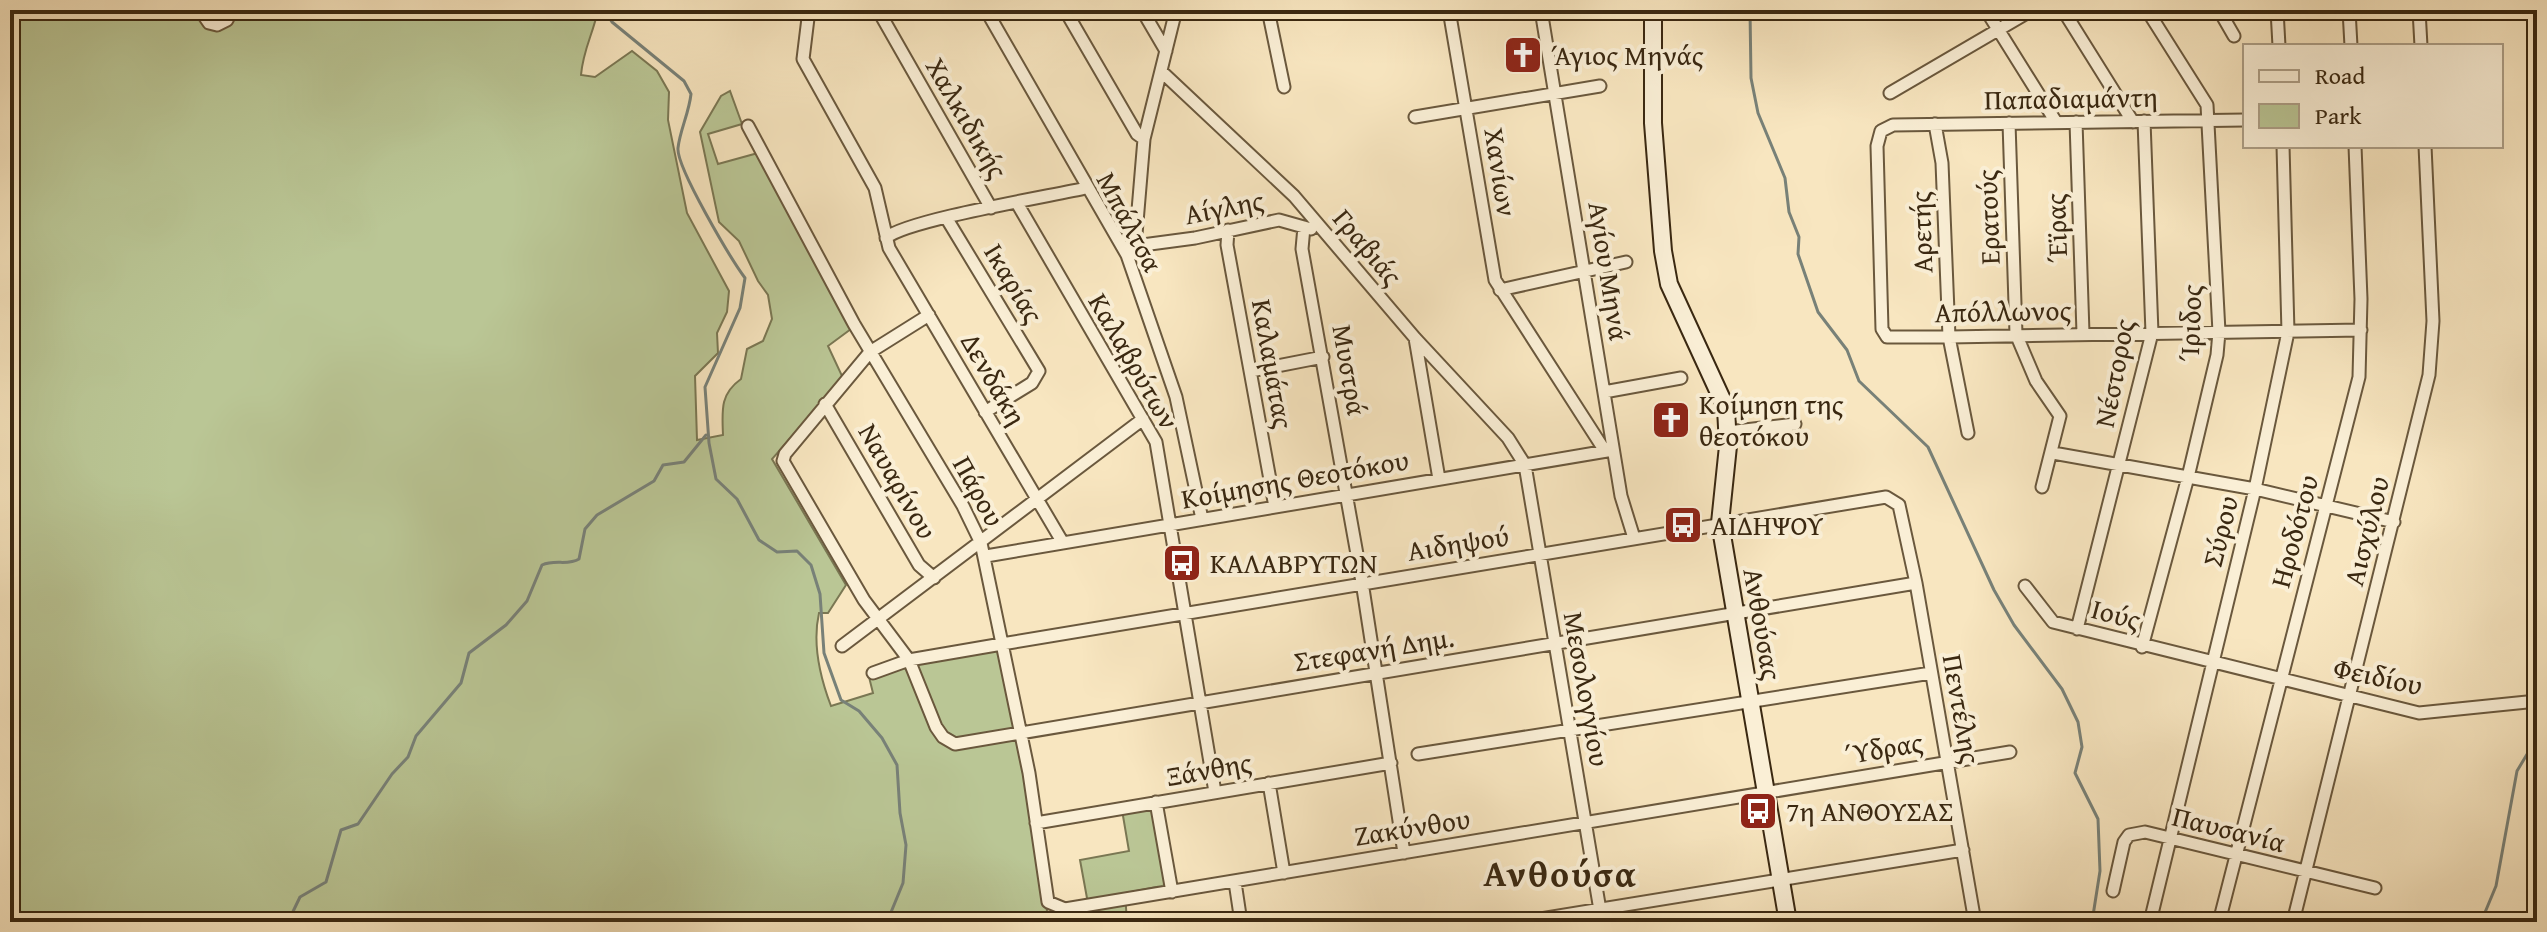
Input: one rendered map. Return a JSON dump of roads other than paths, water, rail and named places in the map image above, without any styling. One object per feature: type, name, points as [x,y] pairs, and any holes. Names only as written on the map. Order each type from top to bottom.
[{"type":"street","points":[[200,10],[209,23],[217,25],[227,20],[232,10]]},
{"type":"street","name":"Δενδάκη","points":[[809,10],[803,59],[875,188],[886,238],[1063,543]]},
{"type":"street","name":"Χαλκιδικής","points":[[878,10],[991,208]]},
{"type":"street","name":"Μπάλτσα","points":[[986,10],[1086,188],[1131,250],[1176,397],[1202,519]]},
{"type":"street","points":[[1065,10],[1137,134],[1144,139]]},
{"type":"street","points":[[1142,10],[1166,51]]},
{"type":"street","points":[[1131,250],[1144,139],[1176,10]]},
{"type":"street","points":[[1268,10],[1284,87]]},
{"type":"street","name":"Χανίων","points":[[1449,10],[1492,269],[1500,290],[1527,334],[1609,450]]},
{"type":"street","name":"Αγίου Μηνά","points":[[1541,10],[1604,392],[1609,450],[1634,538]]},
{"type":"street","name":"Ανθούσας","points":[[1653,10],[1653,123],[1663,251],[1669,284],[1726,408],[1728,432],[1720,523],[1788,922]]},
{"type":"street","points":[[1986,10],[2056,122]]},
{"type":"street","points":[[1890,93],[2032,10]]},
{"type":"street","points":[[2063,10],[2138,122]]},
{"type":"street","name":"Ίριδος","points":[[2142,647],[2188,477],[2217,355],[2219,332],[2207,105],[2147,10]]},
{"type":"street","points":[[2219,10],[2234,36]]},
{"type":"street","points":[[2277,10],[2279,44]]},
{"type":"street","points":[[2349,10],[2351,44]]},
{"type":"street","points":[[2419,10],[2421,44]]},
{"type":"street","name":"Γραβιάς","points":[[1162,72],[1294,196],[1415,338],[1508,438],[1525,465]]},
{"type":"street","points":[[1415,117],[1600,86]]},
{"type":"street","name":"Παπαδιαμάντη","points":[[1887,337],[1882,329],[1877,146],[1881,131],[1898,124],[2243,120]]},
{"type":"street","name":"Έϊρας","points":[[2076,122],[2083,333]]},
{"type":"street","name":"Νέστορος","points":[[2077,629],[2152,333],[2138,122]]},
{"type":"street","name":"Ερατούς","points":[[2009,123],[2016,334],[2036,381],[2060,416],[2042,487]]},
{"type":"street","name":"Αρετής","points":[[1935,124],[1942,163],[1949,337],[1968,433]]},
{"type":"street","name":"Πάρου","points":[[748,126],[870,352],[963,506],[981,543],[1020,732],[1048,902],[1065,909]]},
{"type":"street","name":"Σύρου","points":[[2150,922],[2255,489],[2288,332],[2283,148]]},
{"type":"street","name":"Ηροδότου","points":[[2219,922],[2279,678],[2359,377],[2361,330],[2355,148]]},
{"type":"street","name":"Αισχύλου","points":[[2293,922],[2347,697],[2394,522],[2432,354],[2425,148]]},
{"type":"street","points":[[886,238],[899,231],[991,208],[1086,188]]},
{"type":"street","name":"Καλαβρύτων","points":[[1017,203],[1120,386],[1156,442],[1215,792]]},
{"type":"street","name":"Ικαρίας","points":[[947,219],[1039,371],[1032,383],[985,412]]},
{"type":"street","name":"Αίγλης","points":[[1131,250],[1279,220],[1320,228]]},
{"type":"street","name":"Μυστρά","points":[[1304,227],[1302,249],[1362,582],[1404,853]]},
{"type":"street","name":"Καλαμάτας","points":[[1228,230],[1227,245],[1275,507]]},
{"type":"street","points":[[1500,290],[1626,262]]},
{"type":"street","points":[[909,660],[878,622],[783,465],[785,454],[870,352],[929,315]]},
{"type":"street","name":"Απόλλωνος","points":[[1887,337],[2361,330]]},
{"type":"street","points":[[1415,338],[1439,479]]},
{"type":"street","points":[[1251,371],[1323,357]]},
{"type":"street","points":[[1604,392],[1681,378]]},
{"type":"street","name":"Ναυαρίνου","points":[[825,404],[919,565],[934,578]]},
{"type":"street","points":[[842,646],[878,622],[1143,419]]},
{"type":"street","points":[[1728,432],[1795,424]]},
{"type":"street","name":"Κοίμησης Θεοτόκου","points":[[986,556],[1609,450]]},
{"type":"street","points":[[2053,453],[2255,489],[2394,522]]},
{"type":"street","name":"Μεσολογγίου","points":[[1525,465],[1602,922]]},
{"type":"street","name":"Αιδηψού","points":[[873,673],[909,660],[1720,523],[1886,497],[1899,505]]},
{"type":"street","name":"Πεντέλης","points":[[1899,505],[1916,583],[1975,922]]},
{"type":"street","name":"Στεφανή Δημ.","points":[[909,660],[931,718],[948,741],[955,744],[1916,583]]},
{"type":"street","name":"Ιούς","points":[[2025,586],[2053,622],[2142,647],[2212,661]]},
{"type":"street","name":"Φειδίου","points":[[2212,661],[2419,713],[2537,701]]},
{"type":"street","points":[[1418,754],[1931,673]]},
{"type":"street","name":"Ύδρας","points":[[1766,792],[2010,752]]},
{"type":"street","name":"Ξάνθης","points":[[1036,823],[1391,763]]},
{"type":"street","points":[[1269,783],[1284,873]]},
{"type":"street","name":"Ζακύνθου","points":[[1065,909],[1766,792]]},
{"type":"street","points":[[1156,802],[1172,892]]},
{"type":"street","name":"Παυσανία","points":[[2113,891],[2129,835],[2145,832],[2375,888]]},
{"type":"street","points":[[1521,922],[1780,877],[1963,850]]},
{"type":"street","points":[[1235,882],[1241,922]]},
{"type":"waterway","points":[[604,10],[612,22],[684,81],[691,94],[679,141],[680,158],[706,213],[745,278],[740,308],[705,387],[709,443],[716,479],[737,499],[759,540],[777,552],[797,551],[811,565],[820,594],[824,653],[841,700],[859,711],[882,738],[897,765],[906,845],[903,883],[887,922]]},
{"type":"waterway","points":[[1750,10],[1751,78],[1758,113],[1785,178],[1789,212],[1799,237],[1798,254],[1818,312],[1847,350],[1859,381],[1928,447],[1994,590],[2014,625],[2062,689],[2078,722],[2082,747],[2075,773],[2098,819],[2100,871],[2092,922]]},
{"type":"waterway","points":[[288,922],[300,897],[326,882],[341,830],[358,824],[392,774],[408,757],[416,736],[461,683],[469,653],[506,625],[527,601],[542,565],[579,559],[585,529],[597,515],[654,481],[663,465],[684,462],[706,435]]},
{"type":"waterway","points":[[2537,535],[2537,542]]},
{"type":"waterway","points":[[2481,922],[2496,886],[2517,771],[2529,751],[2537,747]]},
{"type":"place","name":"Άγιος Μηνάς","points":[[1523,55]]},
{"type":"place","name":"Κοίμηση της θεοτόκου","points":[[1671,420]]},
{"type":"place","name":"ΑΙΔΗΨΟΥ","points":[[1683,525]]},
{"type":"place","name":"ΚΑΛΑΒΡΥΤΩΝ","points":[[1182,563]]},
{"type":"place","name":"7η ΑΝΘΟΥΣΑΣ","points":[[1758,811]]},
{"type":"district","name":"Ανθούσα","points":[[1561,873]]}]
